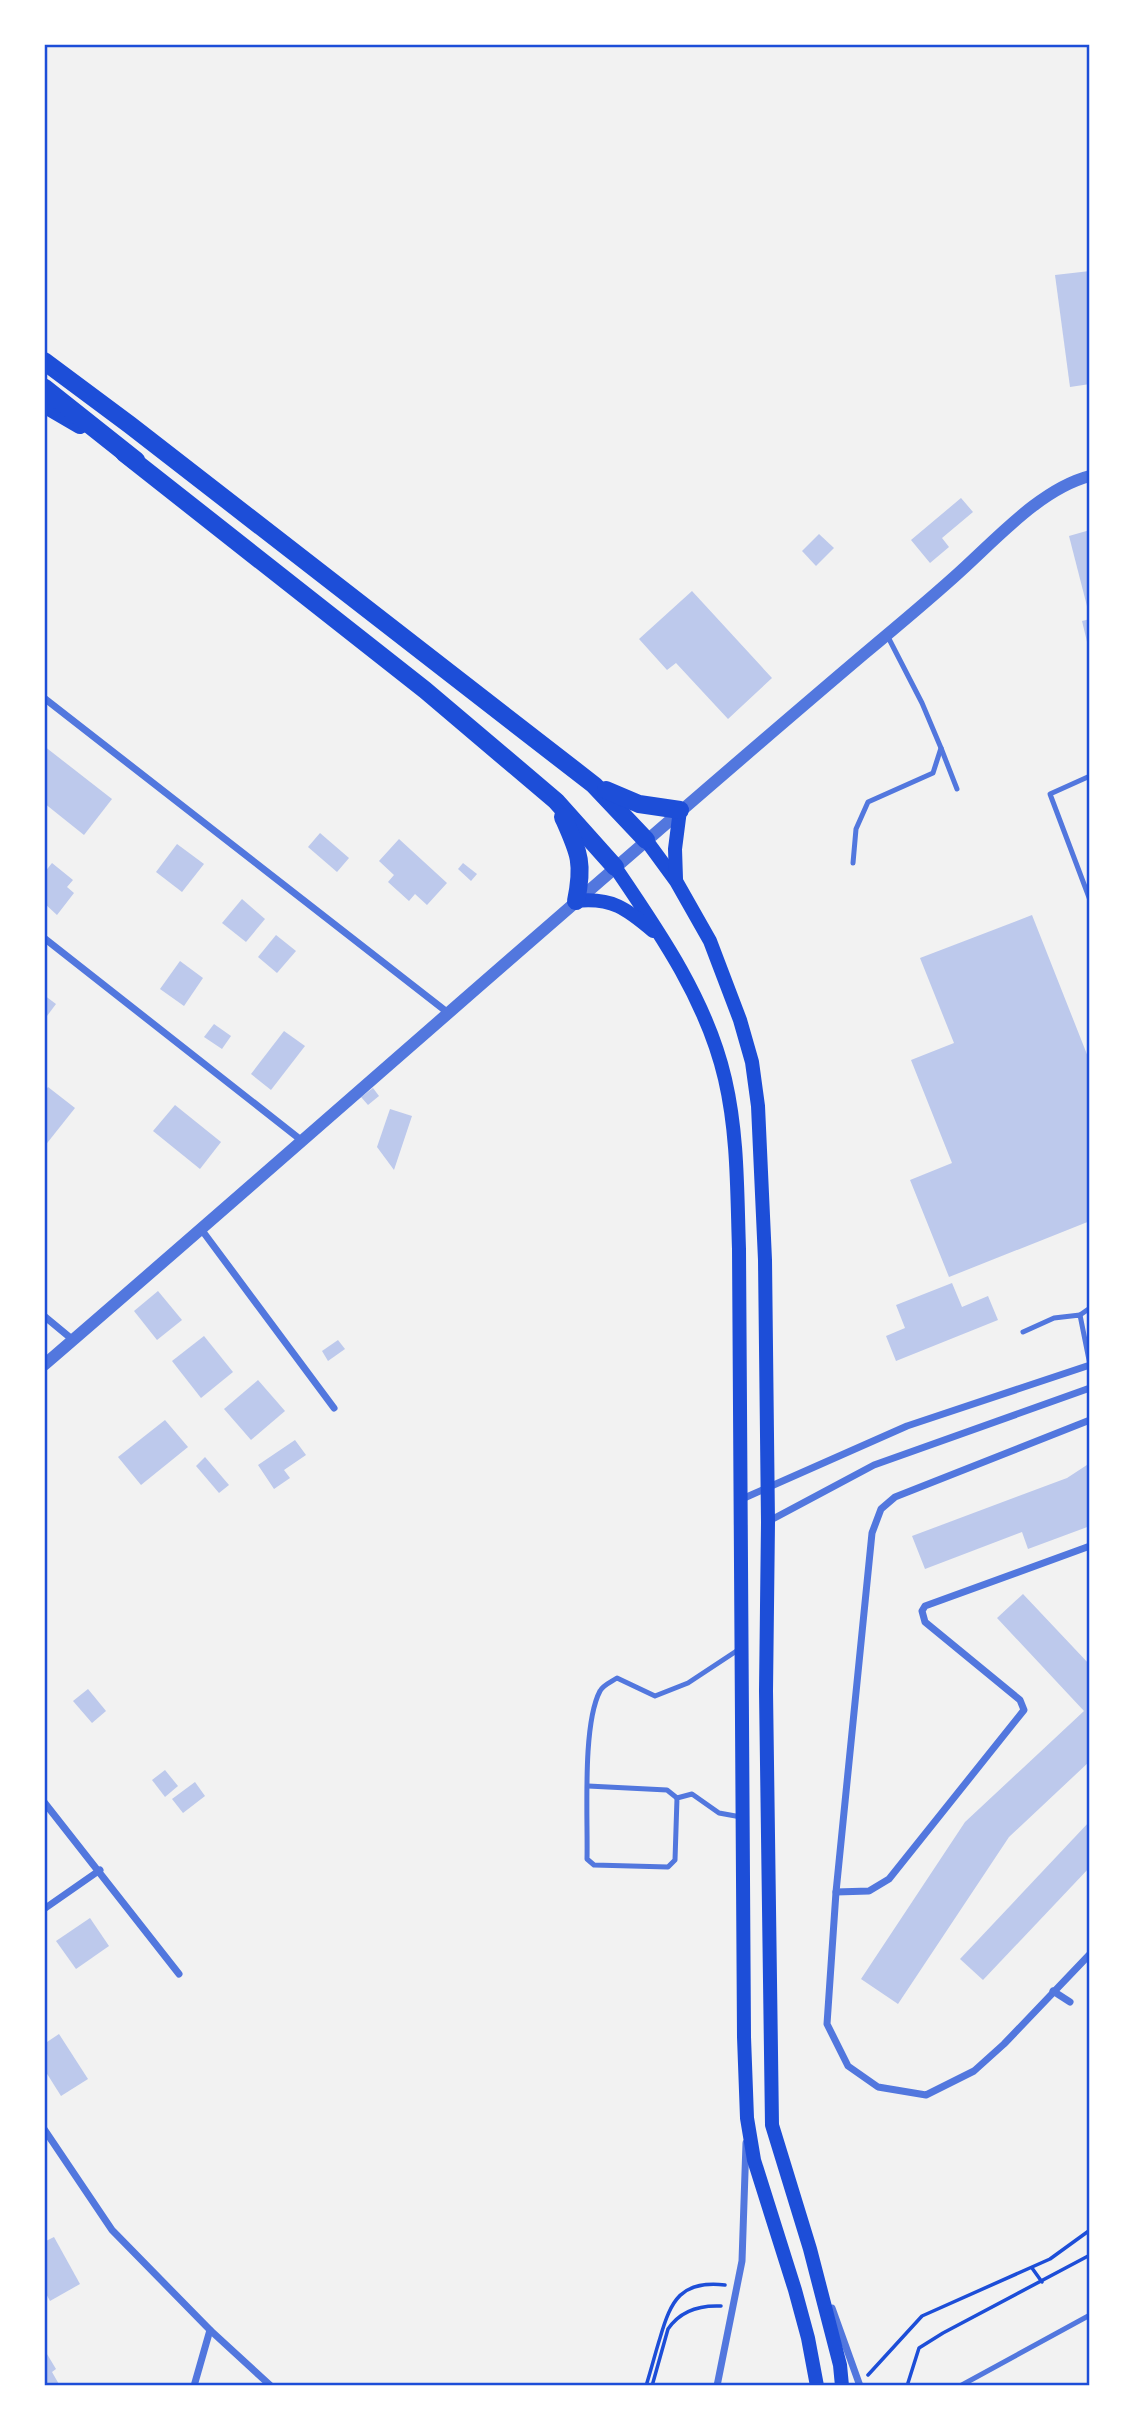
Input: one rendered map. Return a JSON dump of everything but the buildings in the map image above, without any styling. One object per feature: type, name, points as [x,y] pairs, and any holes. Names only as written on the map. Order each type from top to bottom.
[{"type":"highway","points":[[44,361],[315,567],[594,785],[646,841]]},
{"type":"highway","points":[[44,388],[425,690],[556,801],[615,867]]},
{"type":"highway","points":[[44,404],[136,461]]},
{"type":"highway","points":[[594,785],[639,804],[680,810]]},
{"type":"highway","points":[[556,801],[579,853],[581,878],[576,901]]},
{"type":"main road","points":[[676,881],[675,849],[680,810]]},
{"type":"main road","points":[[646,841],[676,881],[714,951],[740,1020],[752,1062],[758,1106],[765,1260],[768,1522],[766,1691],[772,2125],[810,2249],[840,2365],[842,2386]]},
{"type":"main road","points":[[615,867],[665,940],[695,997],[725,1079],[736,1149],[747,2118],[754,2160],[795,2290],[817,2386]]},
{"type":"main road","points":[[576,901],[591,900],[617,905],[629,911],[665,940]]},
{"type":"street","points":[[44,1365],[447,1012],[1044,497],[1063,486],[1090,476]]},
{"type":"street","points":[[44,698],[447,1012]]},
{"type":"street","points":[[44,938],[300,1140]]},
{"type":"street","points":[[200,1228],[334,1408]]},
{"type":"street","points":[[44,1316],[73,1340]]},
{"type":"street","points":[[740,1499],[907,1426],[1090,1365]]},
{"type":"street","points":[[768,1522],[874,1465],[1090,1388]]},
{"type":"street","points":[[1090,1420],[895,1497],[878,1514],[872,1533],[836,1892],[827,2024],[848,2066],[878,2087],[926,2095],[974,2071],[1090,1954]]},
{"type":"street","points":[[836,1892],[869,1891],[889,1879],[1024,1710],[1024,1704],[1020,1700],[925,1622],[922,1611],[925,1606],[1090,1546]]},
{"type":"street","points":[[44,1802],[179,1973]]},
{"type":"street","points":[[44,1909],[100,1870]]},
{"type":"street","points":[[1053,1991],[1070,2002]]},
{"type":"street","points":[[717,2386],[742,2261],[747,2118]]},
{"type":"street","points":[[44,2129],[112,2230],[210,2330],[271,2386]]},
{"type":"street","points":[[810,2249],[859,2385]]},
{"type":"street","points":[[194,2386],[210,2330]]},
{"type":"lane","points":[[887,635],[922,704],[957,789]]},
{"type":"lane","points":[[853,863],[856,829],[868,802],[933,773],[941,748]]},
{"type":"lane","points":[[1090,776],[1050,794],[1090,901]]},
{"type":"lane","points":[[1023,1332],[1054,1318],[1080,1315],[1090,1308]]},
{"type":"lane","points":[[1080,1315],[1090,1365]]},
{"type":"lane","points":[[677,1798],[675,1860],[668,1867],[594,1865],[587,1859],[588,1757],[593,1712],[601,1688],[617,1678],[655,1696],[688,1683],[741,1649]]},
{"type":"lane","points":[[588,1786],[667,1790],[677,1798]]},
{"type":"lane","points":[[677,1798],[692,1794],[719,1813],[742,1817]]},
{"type":"lane","points":[[960,2386],[1090,2315]]},
{"type":"path","points":[[859,2385],[922,2316],[1050,2259],[1090,2230]]},
{"type":"path","points":[[907,2386],[919,2348],[1090,2255]]},
{"type":"path","points":[[1032,2267],[1042,2282]]},
{"type":"path","points":[[646,2386],[667,2314],[678,2297],[689,2288],[700,2285],[737,2287]]},
{"type":"path","points":[[652,2386],[668,2329],[673,2322],[702,2307],[733,2308]]}]
